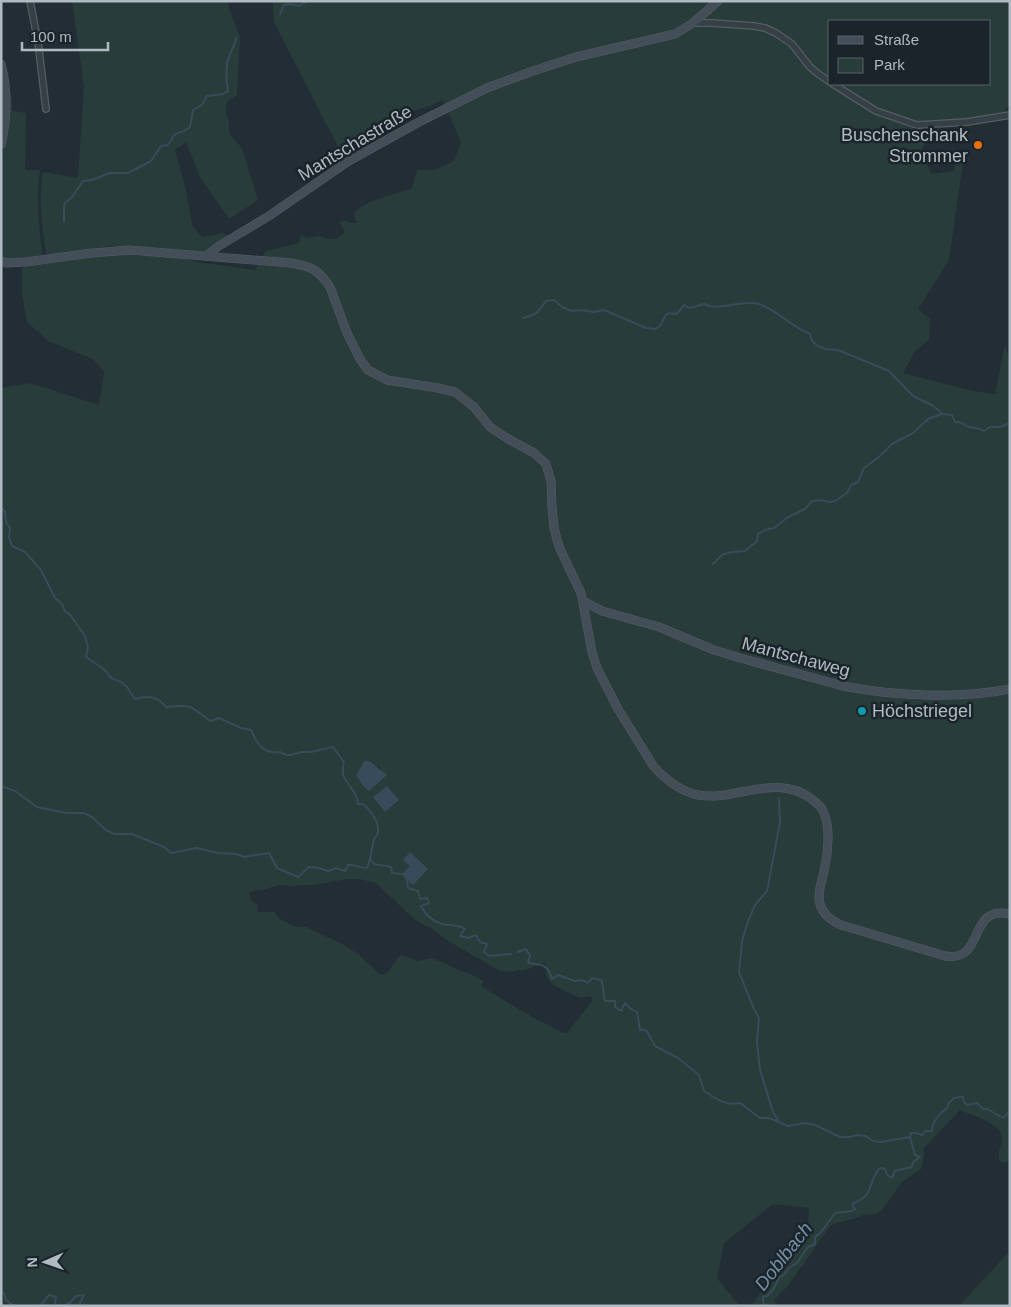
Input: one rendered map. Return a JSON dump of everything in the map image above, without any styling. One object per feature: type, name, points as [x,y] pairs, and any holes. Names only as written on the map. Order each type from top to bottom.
[{"type":"street","points":[[30,1],[38,42],[46,109]]},
{"type":"street","name":"Mantschastraße","points":[[206,256],[347,162],[419,122],[488,88],[530,72],[576,57],[676,34],[693,24],[718,1]]},
{"type":"street","points":[[705,13],[712,23]]},
{"type":"street","points":[[693,24],[712,23],[759,27],[776,33],[792,44],[810,67],[828,81]]},
{"type":"street","points":[[1,64],[6,98],[5,126],[1,145]]},
{"type":"street","points":[[835,85],[876,111],[917,125],[967,122],[1010,115]]},
{"type":"street","points":[[1,261],[26,262],[129,250],[291,263],[304,265],[314,270],[326,280],[330,287],[347,333],[360,360],[368,370],[387,380],[455,392],[474,407],[490,427],[534,453],[546,464],[550,474],[554,527],[557,540],[581,593],[592,652],[597,668],[618,709],[654,767],[668,780],[686,791],[705,796],[763,788],[786,788],[804,794],[819,805],[825,816],[828,836],[827,855],[819,900],[822,910],[830,919],[841,925],[945,956],[956,957],[964,954],[969,949],[986,918],[995,913],[1010,914]]},
{"type":"street","name":"Mantschaweg","points":[[583,602],[602,611],[659,627],[714,650],[843,686],[879,691],[939,695],[982,693],[1010,689]]},
{"type":"green space","points":[[72,1],[228,1],[240,37],[237,95],[229,100],[226,105],[226,113],[229,121],[229,132],[242,148],[258,200],[229,219],[200,177],[186,142],[175,150],[186,190],[192,225],[202,237],[223,233],[228,236],[223,243],[197,254],[162,248],[110,246],[47,255],[41,212],[43,172],[78,178],[84,87]]},
{"type":"green space","points":[[273,1],[1010,1],[1010,103],[1004,113],[966,120],[931,123],[922,151],[931,174],[954,171],[957,155],[964,155],[949,260],[918,309],[930,319],[929,340],[915,351],[903,373],[973,391],[995,394],[1005,345],[1010,359],[1010,1161],[1002,1163],[999,1159],[1002,1139],[999,1130],[986,1121],[960,1110],[924,1148],[921,1169],[902,1182],[882,1210],[876,1214],[863,1215],[830,1226],[787,1287],[774,1300],[777,1306],[1,1306],[1,388],[30,383],[99,405],[104,372],[93,359],[48,341],[27,322],[22,294],[22,267],[112,254],[174,257],[255,270],[266,251],[299,243],[301,235],[307,238],[318,236],[337,239],[345,232],[340,223],[341,221],[356,223],[354,214],[358,209],[372,201],[411,189],[418,170],[435,170],[454,161],[461,142],[443,100],[430,106],[401,114],[339,149],[274,22]],"holes":[[[366,760],[381,769],[356,775]],[[347,879],[359,879],[376,883],[414,919],[500,971],[522,971],[546,963],[546,976],[553,985],[580,998],[590,996],[592,1001],[567,1033],[561,1032],[481,986],[483,981],[469,973],[432,958],[418,961],[402,955],[399,956],[387,973],[381,975],[359,955],[344,945],[306,927],[297,927],[278,918],[275,912],[258,912],[258,905],[249,895],[252,891],[279,885],[314,885]],[[773,1204],[809,1208],[808,1224],[754,1303],[739,1305],[717,1278],[724,1243]]]},
{"type":"green space","points":[[9,94],[11,94],[12,111],[26,113],[25,170],[40,170],[38,201],[42,253],[39,257],[11,260],[1,258],[1,157],[5,143]]},
{"type":"green space","points":[[1010,1251],[1010,1306],[959,1306]]},
{"type":"water","points":[[365,760],[371,762],[387,775],[369,791],[363,786],[356,775]]},
{"type":"water","points":[[387,786],[399,800],[385,812],[373,797]]},
{"type":"water","points":[[410,852],[428,869],[413,885],[402,874],[410,866],[403,860]]},
{"type":"waterway","points":[[280,14],[284,5],[299,6],[307,1]]},
{"type":"waterway","points":[[64,221],[64,204],[72,197],[83,181],[92,180],[110,173],[128,173],[151,161],[161,146],[168,145],[175,134],[190,127],[193,110],[202,105],[207,96],[223,94],[228,91],[227,63],[236,38]]},
{"type":"waterway","points":[[523,318],[537,312],[546,301],[554,300],[562,307],[572,311],[594,312],[604,310],[646,328],[655,329],[660,326],[665,316],[669,313],[677,314],[684,305],[689,308],[704,304],[717,307],[745,303],[759,304],[810,334],[812,341],[818,346],[825,349],[838,350],[889,371],[913,396],[932,405],[943,414],[952,415],[955,422],[984,431],[990,427],[1000,427],[1010,423]]},
{"type":"waterway","points":[[713,564],[722,555],[745,551],[757,541],[758,534],[774,528],[788,517],[805,509],[812,501],[835,501],[847,493],[851,485],[858,482],[864,468],[892,444],[913,433],[928,419],[942,414]]},
{"type":"waterway","points":[[1,508],[5,511],[6,522],[10,528],[9,537],[12,546],[25,552],[41,570],[55,598],[62,604],[65,611],[71,616],[85,636],[88,647],[86,657],[105,670],[111,678],[127,687],[135,699],[152,697],[166,707],[190,707],[210,721],[219,718],[241,728],[251,730],[258,744],[265,750],[291,755],[333,747],[344,762],[344,777],[354,791],[358,804],[363,804],[369,810],[377,824],[378,832],[374,839],[370,859],[374,864],[391,867],[392,873],[403,874],[407,880],[408,888],[418,891],[420,899],[427,898],[429,903],[421,906],[438,923],[462,927],[465,929],[460,936],[468,938],[476,935],[480,942],[487,944],[484,952],[489,956],[511,954]]},
{"type":"waterway","points":[[1,786],[15,791],[37,807],[66,813],[84,813],[114,834],[132,834],[164,847],[171,853],[197,848],[244,857],[269,853],[277,868],[298,877],[309,867],[328,871],[336,868],[345,871],[348,865],[367,868],[370,859]]},
{"type":"waterway","points":[[778,1120],[773,1112],[760,1070],[757,1042],[759,1018],[739,972],[742,941],[747,924],[755,905],[767,891],[780,822],[779,798]]},
{"type":"waterway","points":[[518,952],[526,949],[530,956],[528,963],[544,966],[549,970],[552,979],[558,975],[588,983],[592,978],[601,980],[605,1001],[615,1001],[615,1007],[621,1011],[625,1003],[637,1012],[640,1030],[646,1030],[655,1046],[678,1058],[699,1075],[704,1091],[721,1101],[729,1104],[740,1103],[760,1118],[769,1118],[788,1126],[805,1123],[815,1125],[840,1137],[866,1136],[873,1141],[881,1142],[910,1137]]},
{"type":"waterway","name":"Doblbach","points":[[765,1306],[763,1297],[773,1290],[779,1278],[797,1263],[808,1247],[815,1244],[815,1237],[835,1213],[855,1209],[852,1204],[865,1196],[880,1168],[885,1169],[887,1175],[892,1178],[895,1171],[912,1167],[913,1162],[920,1157],[915,1155],[910,1137],[911,1133],[922,1135],[925,1131],[932,1131],[933,1124],[954,1098],[963,1097],[967,1105],[977,1103],[983,1109],[987,1109],[1003,1118],[1010,1111]]},
{"type":"waterway","points":[[1,1291],[4,1293],[6,1300],[14,1306]]},
{"type":"waterway","points":[[40,1306],[49,1295],[56,1297],[55,1303],[57,1306]]},
{"type":"waterway","points":[[62,1306],[70,1303],[76,1296],[84,1295],[79,1305],[81,1306]]},
{"type":"place","name":"Buschenschank Strommer","points":[[978,145]]},
{"type":"place","name":"Höchstriegel","points":[[862,711]]}]
